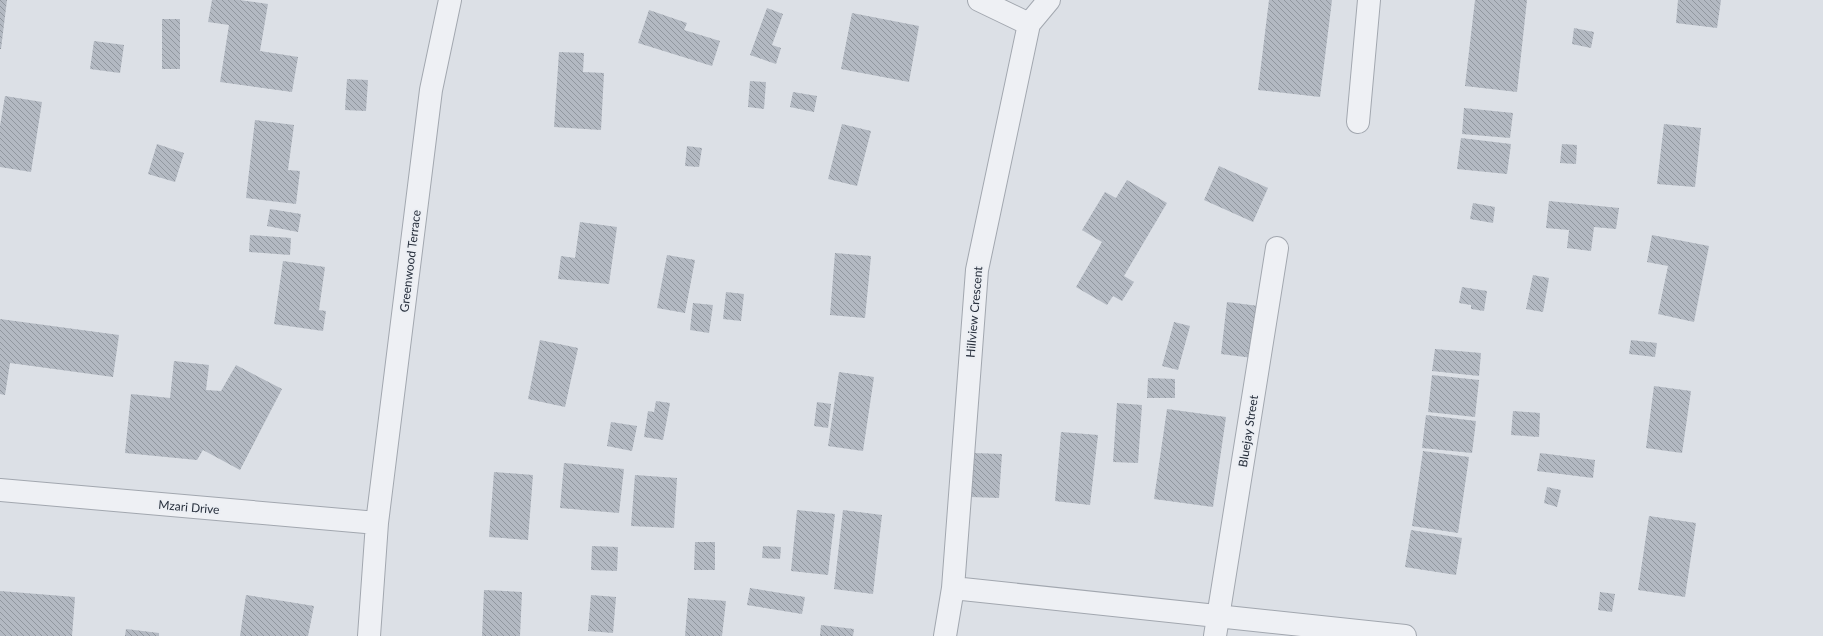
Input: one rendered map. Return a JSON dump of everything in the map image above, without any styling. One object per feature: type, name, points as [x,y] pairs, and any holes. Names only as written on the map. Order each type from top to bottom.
[{"type":"street","name":"Greenwood Terrace","points":[[369,636],[377,523],[431,90],[450,0]]},
{"type":"street","points":[[979,0],[1029,24]]},
{"type":"street","name":"Hillview Crescent","points":[[945,636],[953,588],[977,270],[1029,24],[1049,0]]},
{"type":"street","points":[[1358,122],[1369,0]]},
{"type":"street","name":"Bluejay Street","points":[[1217,626],[1277,248]]},
{"type":"street","name":"Mzari Drive","points":[[0,490],[377,523]]},
{"type":"street","points":[[953,588],[1217,626],[1405,636]]},
{"type":"building","points":[[0,0],[7,0],[1,49],[0,49]]},
{"type":"building","points":[[212,0],[239,0],[268,4],[260,51],[298,57],[292,92],[220,82],[229,25],[208,22]]},
{"type":"building","points":[[1269,0],[1332,0],[1320,97],[1258,90]]},
{"type":"building","points":[[1475,0],[1527,0],[1517,92],[1465,86]]},
{"type":"building","points":[[1678,0],[1721,0],[1717,28],[1676,23]]},
{"type":"building","points":[[767,8],[783,14],[772,45],[781,48],[776,64],[750,55]]},
{"type":"building","points":[[649,10],[687,23],[684,30],[720,41],[712,66],[638,43]]},
{"type":"building","points":[[852,13],[919,26],[909,82],[841,69]]},
{"type":"building","points":[[162,19],[180,19],[180,69],[162,69]]},
{"type":"building","points":[[1574,28],[1594,32],[1591,48],[1572,44]]},
{"type":"building","points":[[94,41],[124,45],[120,73],[90,69]]},
{"type":"building","points":[[559,52],[584,53],[583,72],[604,73],[601,130],[554,127]]},
{"type":"building","points":[[347,79],[368,80],[366,111],[345,110]]},
{"type":"building","points":[[750,81],[766,82],[764,109],[748,107]]},
{"type":"building","points":[[793,92],[817,96],[814,112],[790,107]]},
{"type":"building","points":[[5,96],[42,102],[31,172],[0,167],[0,126]]},
{"type":"building","points":[[1464,108],[1513,113],[1510,138],[1462,134]]},
{"type":"building","points":[[255,120],[294,125],[288,170],[300,171],[296,204],[246,198]]},
{"type":"building","points":[[842,124],[871,131],[857,186],[828,179]]},
{"type":"building","points":[[1664,124],[1701,128],[1695,187],[1657,184]]},
{"type":"building","points":[[1461,138],[1511,144],[1507,174],[1457,169]]},
{"type":"building","points":[[157,144],[184,153],[175,182],[148,174]]},
{"type":"building","points":[[1562,144],[1577,145],[1576,164],[1560,163]]},
{"type":"building","points":[[687,146],[702,148],[699,167],[685,166]]},
{"type":"building","points":[[1219,166],[1268,188],[1253,222],[1204,200]]},
{"type":"building","points":[[1127,180],[1167,203],[1124,276],[1134,282],[1122,301],[1113,296],[1107,305],[1076,287],[1102,242],[1082,230],[1105,192],[1116,198]]},
{"type":"building","points":[[1549,201],[1619,208],[1616,229],[1594,227],[1591,251],[1567,248],[1569,230],[1546,228]]},
{"type":"building","points":[[1473,203],[1495,207],[1493,223],[1470,219]]},
{"type":"building","points":[[270,209],[301,214],[298,232],[267,226]]},
{"type":"building","points":[[580,222],[617,227],[609,284],[558,279],[561,256],[575,258]]},
{"type":"building","points":[[250,235],[291,238],[290,255],[249,252]]},
{"type":"building","points":[[1652,235],[1709,246],[1694,322],[1658,314],[1668,266],[1647,262]]},
{"type":"building","points":[[835,253],[871,256],[865,318],[830,315]]},
{"type":"building","points":[[667,255],[695,260],[685,313],[657,308]]},
{"type":"building","points":[[283,261],[325,267],[319,310],[326,311],[323,331],[274,324]]},
{"type":"building","points":[[1533,275],[1549,278],[1543,312],[1526,309]]},
{"type":"building","points":[[1462,287],[1487,291],[1484,311],[1471,309],[1471,305],[1459,303]]},
{"type":"building","points":[[726,292],[744,294],[741,321],[723,319]]},
{"type":"building","points":[[1227,302],[1259,306],[1253,358],[1221,354]]},
{"type":"building","points":[[693,303],[713,305],[709,333],[690,330]]},
{"type":"building","points":[[0,319],[119,335],[113,377],[10,363],[5,395],[0,394]]},
{"type":"building","points":[[1174,322],[1190,326],[1178,370],[1162,366]]},
{"type":"building","points":[[540,340],[578,348],[565,407],[528,399]]},
{"type":"building","points":[[1631,340],[1657,343],[1655,357],[1629,354]]},
{"type":"building","points":[[1435,349],[1481,353],[1479,376],[1432,371]]},
{"type":"building","points":[[174,361],[209,365],[206,390],[221,391],[236,365],[282,389],[240,470],[203,450],[197,460],[125,453],[131,394],[170,398]]},
{"type":"building","points":[[839,372],[874,377],[863,451],[828,446]]},
{"type":"building","points":[[1432,375],[1479,380],[1475,417],[1428,412]]},
{"type":"building","points":[[1148,378],[1175,379],[1175,398],[1147,398]]},
{"type":"building","points":[[1654,386],[1691,391],[1682,453],[1646,448]]},
{"type":"building","points":[[656,401],[670,403],[663,440],[644,437],[648,411],[654,412]]},
{"type":"building","points":[[817,402],[831,404],[828,428],[814,426]]},
{"type":"building","points":[[1117,403],[1142,405],[1138,463],[1113,462]]},
{"type":"building","points":[[1167,409],[1226,417],[1213,507],[1154,499]]},
{"type":"building","points":[[1513,411],[1540,413],[1539,437],[1511,435]]},
{"type":"building","points":[[1426,415],[1476,421],[1472,453],[1422,448]]},
{"type":"building","points":[[611,422],[637,426],[632,451],[607,446]]},
{"type":"building","points":[[1061,432],[1098,435],[1090,505],[1055,501]]},
{"type":"building","points":[[1423,451],[1469,457],[1458,533],[1412,526]]},
{"type":"building","points":[[974,453],[1002,454],[999,498],[971,497]]},
{"type":"building","points":[[1540,453],[1595,460],[1593,478],[1537,471]]},
{"type":"building","points":[[564,463],[624,469],[619,513],[560,508]]},
{"type":"building","points":[[494,472],[533,475],[528,540],[489,537]]},
{"type":"building","points":[[635,475],[677,478],[674,528],[631,526]]},
{"type":"building","points":[[1547,487],[1561,490],[1557,507],[1544,503]]},
{"type":"building","points":[[797,510],[835,514],[828,575],[791,571]]},
{"type":"building","points":[[843,510],[882,515],[873,594],[834,589]]},
{"type":"building","points":[[1649,516],[1696,523],[1685,597],[1638,590]]},
{"type":"building","points":[[1411,530],[1462,538],[1456,575],[1405,567]]},
{"type":"building","points":[[695,542],[715,542],[715,570],[694,570]]},
{"type":"building","points":[[592,546],[618,547],[617,571],[591,570]]},
{"type":"building","points":[[763,546],[781,547],[780,559],[762,558]]},
{"type":"building","points":[[750,588],[805,597],[802,614],[747,605]]},
{"type":"building","points":[[484,590],[522,592],[520,636],[482,636]]},
{"type":"building","points":[[0,591],[75,597],[72,636],[0,636]]},
{"type":"building","points":[[1600,592],[1615,594],[1612,612],[1598,610]]},
{"type":"building","points":[[246,595],[314,606],[308,636],[240,636]]},
{"type":"building","points":[[591,595],[616,597],[613,633],[588,631]]},
{"type":"building","points":[[688,598],[726,601],[722,636],[685,636]]},
{"type":"building","points":[[821,625],[854,629],[853,636],[820,636]]},
{"type":"building","points":[[126,629],[159,633],[159,636],[125,636]]}]
